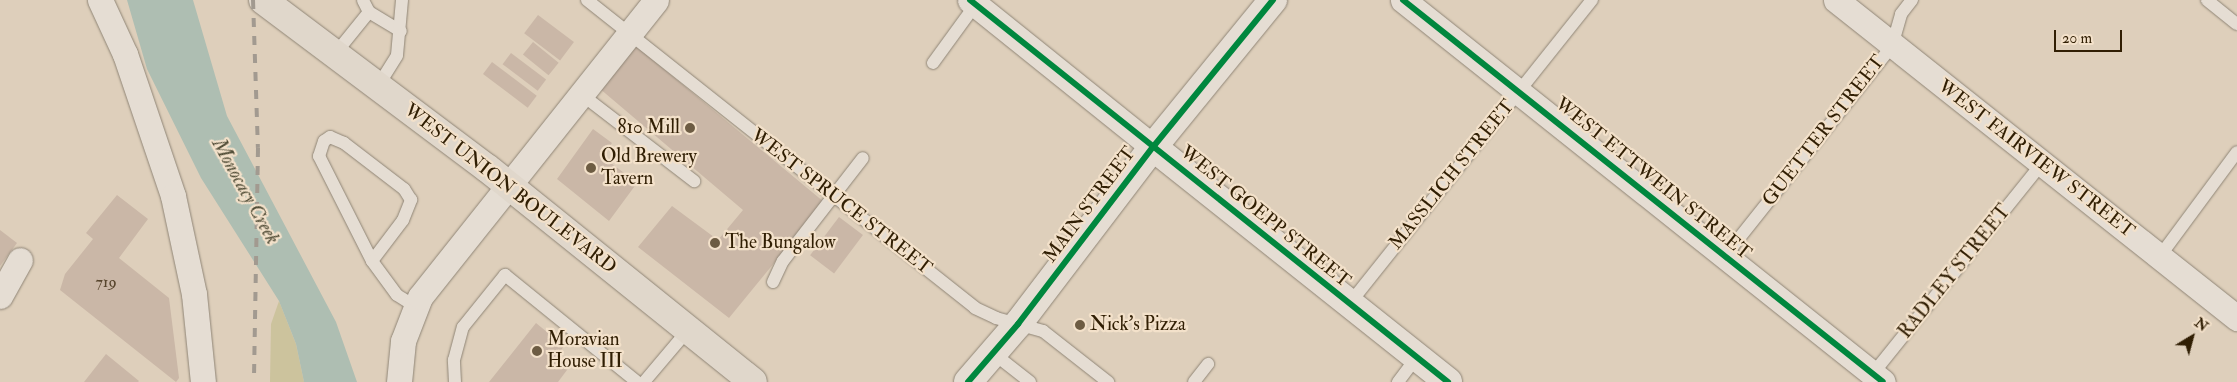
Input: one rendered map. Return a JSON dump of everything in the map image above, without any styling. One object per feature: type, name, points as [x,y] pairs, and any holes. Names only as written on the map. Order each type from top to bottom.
[{"type":"main road","name":"WEST UNION BOULEVARD","points":[[262,0],[508,185],[753,382]]},
{"type":"street","points":[[100,0],[125,54],[173,196],[194,294],[203,382]]},
{"type":"street","points":[[399,382],[403,341],[416,307],[462,240],[656,0]]},
{"type":"street","name":"MAIN STREET","points":[[968,382],[1018,324],[1154,147],[1273,0]]},
{"type":"street","name":"WEST ETTWEIN STREET","points":[[1403,0],[1725,256],[1874,379]]},
{"type":"street","name":"WEST FAIRVIEW STREET","points":[[1836,0],[1892,46],[2043,162],[2237,318]]},
{"type":"street","name":"WEST GOEPP STREET","points":[[975,2],[1448,382]]},
{"type":"street","points":[[0,296],[20,260]]},
{"type":"lane","points":[[363,0],[369,12],[401,31]]},
{"type":"lane","points":[[378,86],[398,55],[402,0]]},
{"type":"lane","name":"WEST SPRUCE STREET","points":[[587,0],[975,308],[1043,331],[1108,382]]},
{"type":"lane","name":"MASSLICH STREET","points":[[1350,303],[1592,0]]},
{"type":"lane","name":"GUETTER STREET","points":[[1725,256],[1892,46],[1901,14],[1912,0]]},
{"type":"lane","points":[[2207,0],[2237,24]]},
{"type":"lane","points":[[933,63],[975,2]]},
{"type":"lane","points":[[335,54],[369,12]]},
{"type":"lane","points":[[581,94],[694,181]]},
{"type":"lane","points":[[372,261],[403,220],[411,200],[404,189],[344,143],[330,137],[324,141],[319,156],[372,261],[397,295],[416,307]]},
{"type":"lane","points":[[2160,256],[2237,152]]},
{"type":"lane","points":[[772,282],[783,261],[863,158]]},
{"type":"lane","name":"RADLEY STREET","points":[[1874,379],[2043,162]]},
{"type":"lane","points":[[455,382],[454,360],[463,326],[505,274],[637,382]]},
{"type":"lane","points":[[644,382],[688,330]]},
{"type":"lane","points":[[993,353],[1030,382]]},
{"type":"lane","points":[[1398,382],[1417,357]]},
{"type":"lane","points":[[1194,382],[1208,364]]},
{"type":"shaded area","points":[[279,301],[296,344],[304,382],[270,382],[271,324]]},
{"type":"water","name":"Monocacy Creek","points":[[127,0],[193,0],[227,116],[336,322],[357,382],[304,382],[296,344],[279,301],[201,178],[147,69]]},
{"type":"building","points":[[538,15],[574,42],[560,60],[524,33]]},
{"type":"building","points":[[533,42],[559,63],[549,75],[523,54]]},
{"type":"building","points":[[635,45],[824,202],[729,318],[638,247],[672,206],[718,240],[743,210],[599,88]]},
{"type":"building","points":[[511,53],[546,79],[538,91],[503,64]]},
{"type":"building","points":[[492,62],[537,96],[528,108],[483,74]]},
{"type":"building","name":"Old Brewery Tavern","points":[[593,129],[612,143],[602,156],[637,183],[609,221],[557,179]]},
{"type":"building","points":[[117,195],[148,219],[119,258],[169,298],[179,378],[176,382],[60,290],[65,274],[93,239],[86,233]]},
{"type":"building","points":[[839,217],[863,235],[834,273],[810,255]]},
{"type":"building","points":[[0,230],[17,243],[0,266]]},
{"type":"building","name":"Moravian House III","points":[[536,323],[564,346],[557,356],[573,362],[558,382],[489,382]]},
{"type":"building","points":[[106,354],[139,381],[84,382]]},
{"type":"railway","points":[[253,0],[258,148],[254,382]]},
{"type":"cycle path","points":[[970,0],[1448,382]]},
{"type":"cycle path","points":[[968,382],[1018,324],[1153,147],[1273,0]]},
{"type":"cycle path","points":[[1403,0],[1883,382]]},
{"type":"place","name":"810 Mill","points":[[690,128]]},
{"type":"place","name":"Old Brewery Tavern","points":[[591,168]]},
{"type":"place","name":"The Bungalow","points":[[715,243]]},
{"type":"place","name":"Nick's Pizza","points":[[1080,325]]},
{"type":"place","name":"Moravian House III","points":[[537,351]]}]
